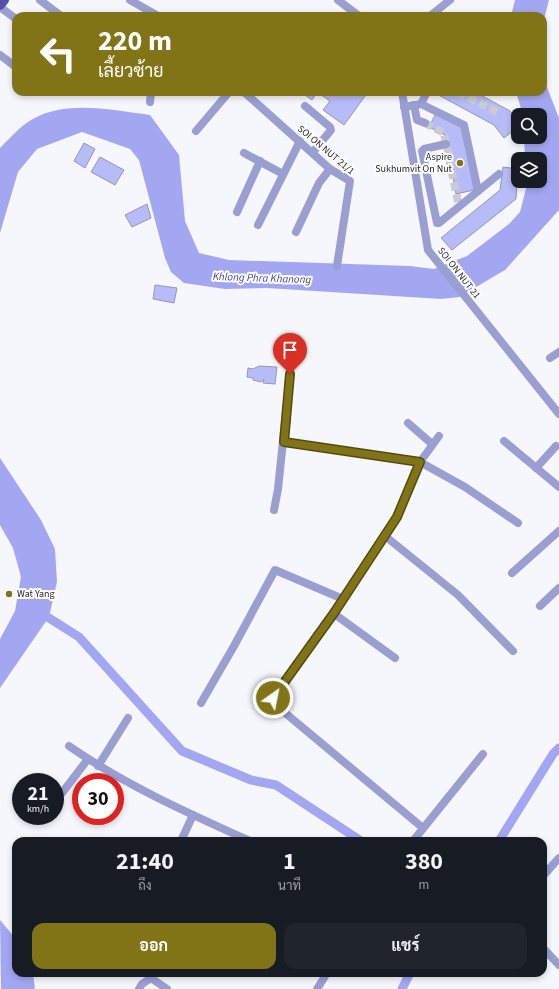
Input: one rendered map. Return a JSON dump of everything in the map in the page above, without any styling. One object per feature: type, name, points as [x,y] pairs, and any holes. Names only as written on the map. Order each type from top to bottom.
[{"type":"main road","points":[[0,6],[4,0]]},
{"type":"street","points":[[40,0],[56,12]]},
{"type":"street","points":[[130,0],[151,12]]},
{"type":"street","points":[[338,0],[354,12]]},
{"type":"street","points":[[435,12],[450,0]]},
{"type":"street","points":[[0,6],[12,16]]},
{"type":"street","points":[[0,55],[12,64]]},
{"type":"street","points":[[150,102],[151,96]]},
{"type":"street","points":[[196,131],[226,96]]},
{"type":"street","name":"SOI ON NUT 21/1","points":[[249,96],[330,168],[350,182],[337,266]]},
{"type":"street","name":"SOI ON NUT 21","points":[[403,96],[428,250],[559,414]]},
{"type":"street","points":[[424,96],[418,105],[417,119],[425,123]]},
{"type":"street","points":[[404,107],[418,105],[464,125],[478,191]]},
{"type":"street","points":[[305,106],[330,127],[331,130],[313,152]]},
{"type":"street","points":[[258,225],[300,141]]},
{"type":"street","points":[[446,144],[424,149],[422,151],[436,222],[439,223],[499,174]]},
{"type":"street","points":[[244,153],[283,174]]},
{"type":"street","points":[[237,212],[260,161]]},
{"type":"street","points":[[296,232],[319,183],[330,168]]},
{"type":"street","points":[[550,358],[559,352]]},
{"type":"street","points":[[274,510],[284,442],[290,374]]},
{"type":"street","points":[[408,423],[432,444]]},
{"type":"street","points":[[422,828],[278,707],[273,700],[275,694],[334,613],[397,517],[420,462],[439,436]]},
{"type":"street","points":[[504,441],[559,487]]},
{"type":"street","points":[[284,442],[420,462],[465,487],[518,523]]},
{"type":"street","points":[[536,468],[556,446]]},
{"type":"street","points":[[512,573],[559,531]]},
{"type":"street","points":[[385,536],[458,595],[513,651]]},
{"type":"street","points":[[200,703],[234,646],[275,570],[343,599]]},
{"type":"street","points":[[540,606],[559,588]]},
{"type":"street","points":[[334,613],[395,658]]},
{"type":"street","points":[[98,766],[128,718]]},
{"type":"street","points":[[69,746],[98,766],[242,837]]},
{"type":"street","points":[[415,837],[483,754]]},
{"type":"street","points":[[64,790],[88,759]]},
{"type":"street","points":[[183,837],[193,814]]},
{"type":"street","points":[[547,872],[559,858]]},
{"type":"street","points":[[547,952],[559,965]]},
{"type":"street","points":[[317,989],[324,977]]},
{"type":"street","points":[[139,989],[142,984],[151,978],[167,989]]},
{"type":"water","points":[[515,0],[549,0],[546,12],[512,12]]},
{"type":"water","name":"Khlong Phra Khanong","points":[[547,87],[559,118],[559,210],[505,270],[459,297],[441,299],[267,288],[225,289],[184,283],[171,272],[165,258],[139,160],[130,149],[82,132],[37,149],[18,172],[0,233],[0,148],[25,124],[39,116],[70,108],[102,109],[150,115],[179,155],[185,221],[199,253],[229,260],[410,266],[434,269],[467,256],[509,224],[520,212],[526,188],[547,188],[547,152],[525,152],[524,144],[547,144],[547,108],[521,108],[517,96],[547,96]]},
{"type":"water","points":[[0,458],[41,520],[55,549],[57,582],[49,617],[0,688],[0,639],[15,611],[21,577],[13,548],[0,525]]},
{"type":"water","points":[[0,920],[12,934],[12,977],[34,977],[35,989],[1,989]]},
{"type":"building","points":[[306,96],[314,96],[312,100]]},
{"type":"building","points":[[323,96],[365,96],[344,125],[323,110],[330,101]]},
{"type":"building","points":[[440,96],[482,96],[510,111],[511,132],[504,138],[494,125]]},
{"type":"building","name":"Aspire Sukhumvit On Nut","points":[[436,113],[462,126],[474,190],[456,194],[445,135],[429,127]]},
{"type":"building","points":[[84,143],[95,149],[85,168],[74,161]]},
{"type":"building","points":[[100,157],[124,170],[115,185],[91,172]]},
{"type":"building","points":[[503,167],[511,168],[511,188],[517,188],[516,199],[452,250],[441,238],[500,190]]},
{"type":"building","points":[[147,204],[151,218],[132,227],[125,215]]},
{"type":"building","points":[[155,285],[177,288],[174,303],[153,299]]},
{"type":"building","points":[[259,366],[277,367],[275,384],[263,383],[264,379],[261,382],[247,377],[248,368],[253,369]]},
{"type":"waterway","points":[[38,611],[79,637],[182,751],[251,780],[276,785],[355,837]]},
{"type":"waterway","points":[[501,837],[553,754],[559,748]]},
{"type":"waterway","points":[[402,989],[408,977]]},
{"type":"tunnel","points":[[466,96],[497,112]]},
{"type":"tunnel","points":[[425,123],[444,133],[459,207]]},
{"type":"place","name":"Aspire Sukhumvit On Nut","points":[[460,163]]},
{"type":"place","name":"Wat Yang","points":[[9,594]]},
{"type":"route","points":[[273,698],[334,613],[397,517],[420,462],[284,442],[290,374]]}]
